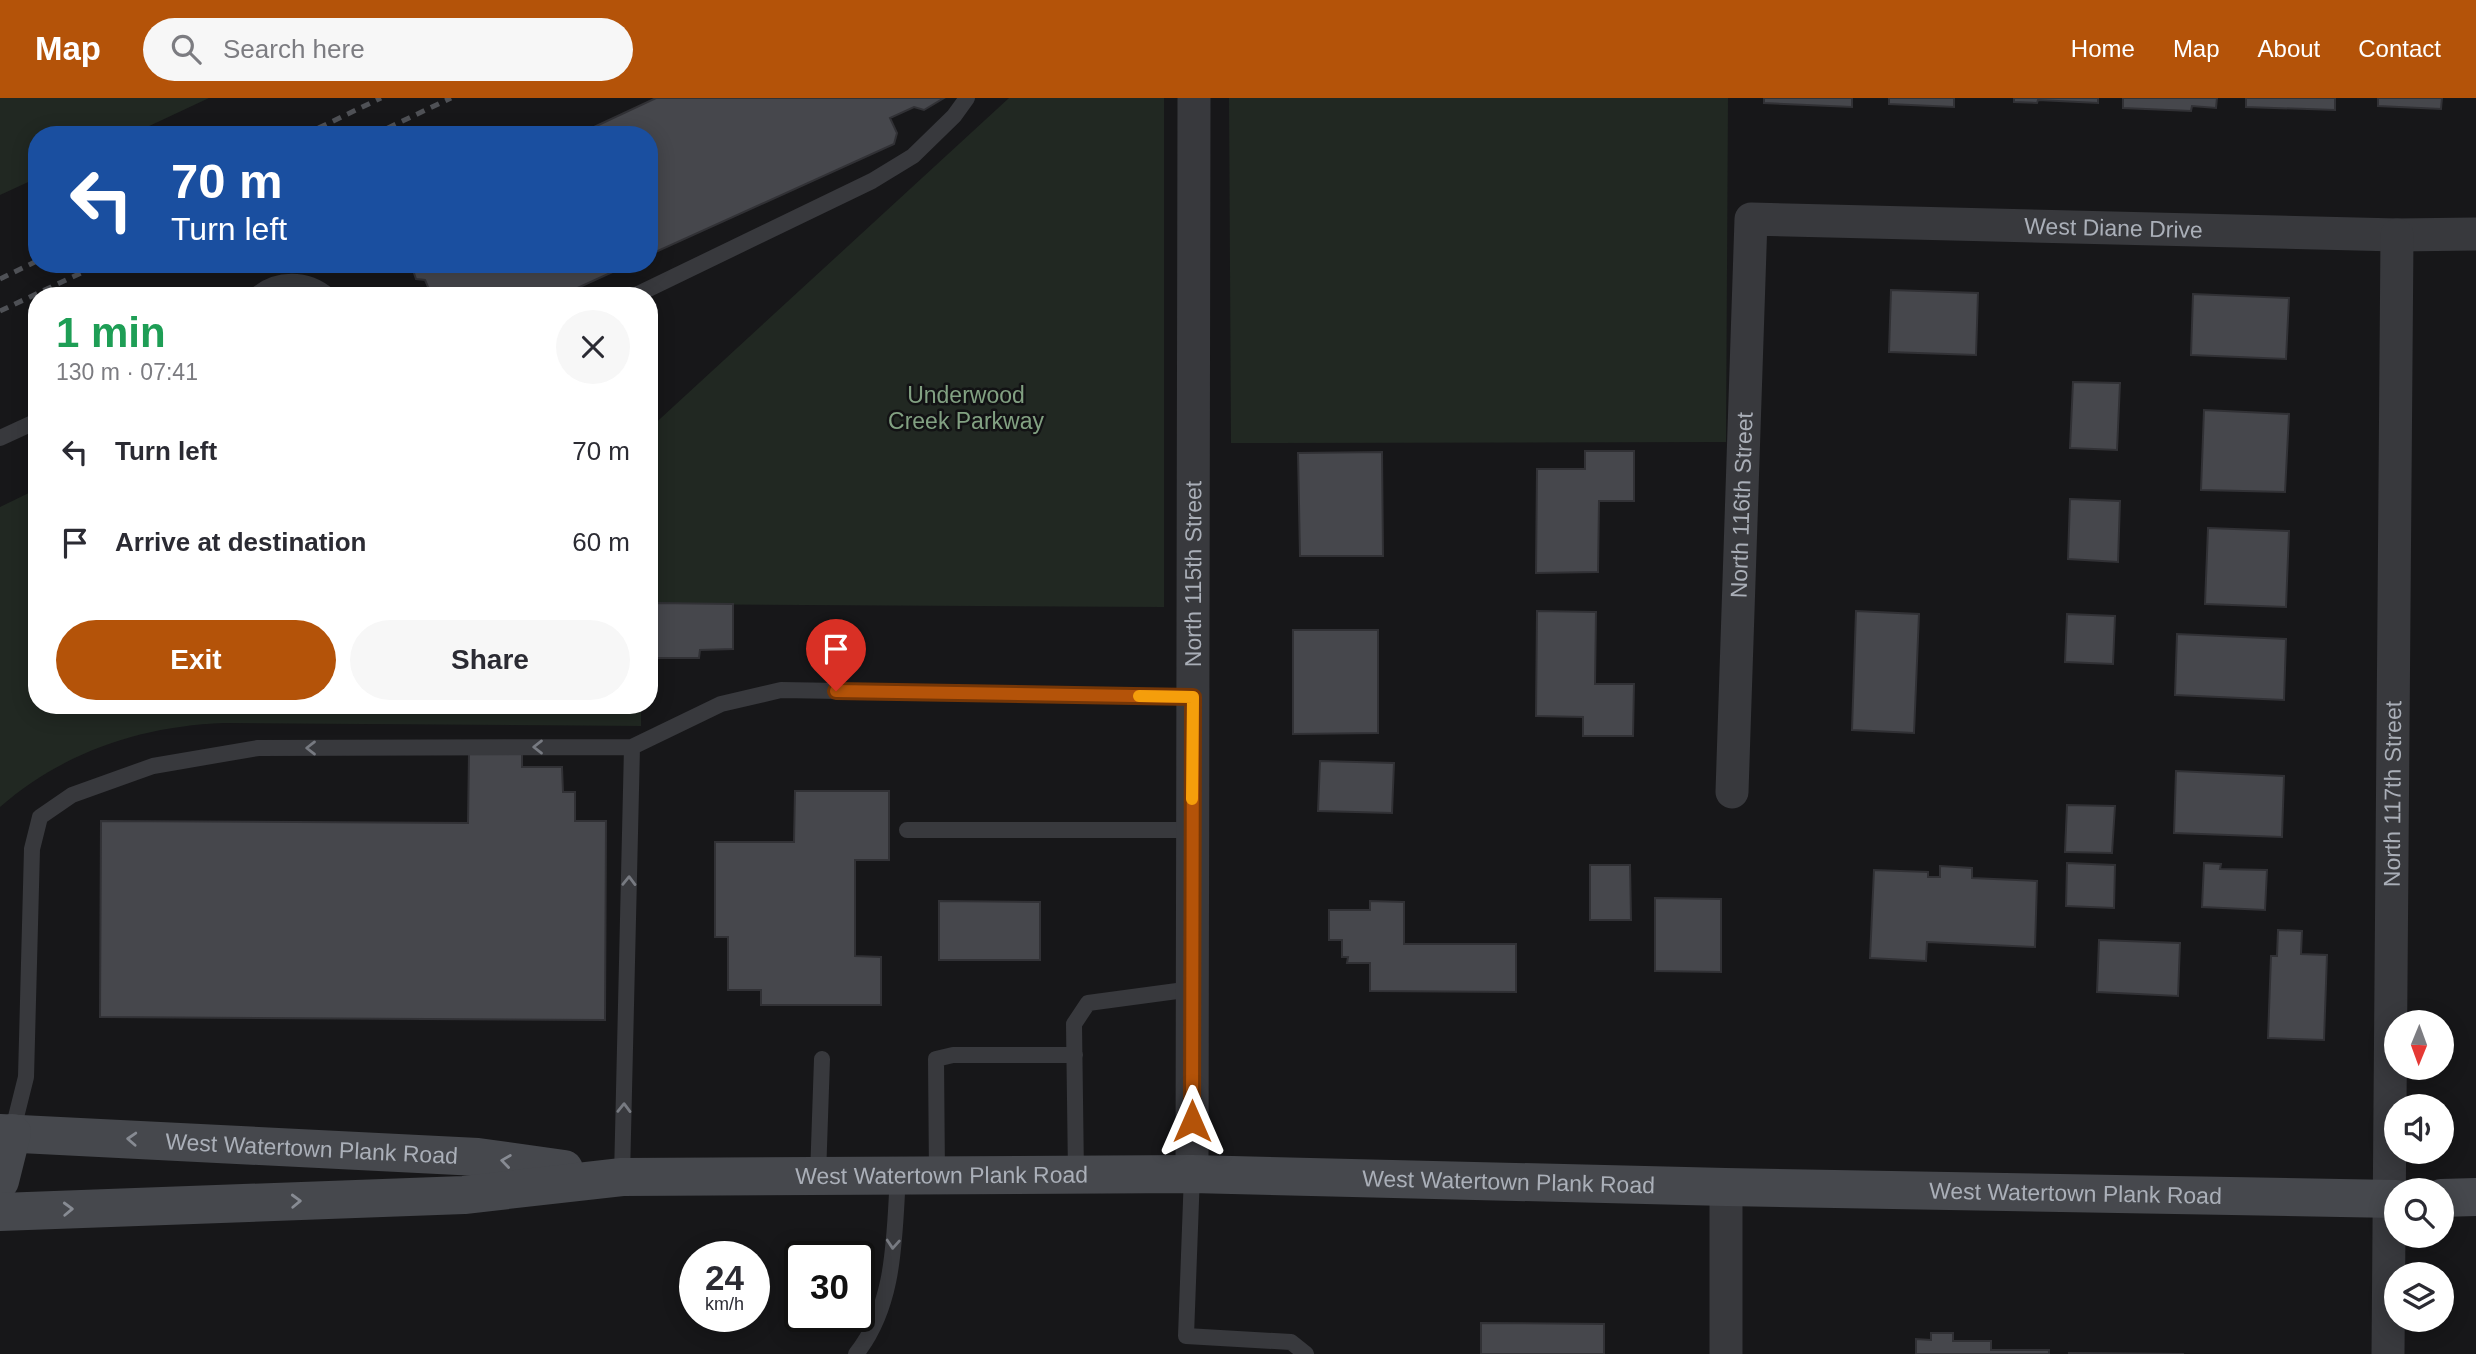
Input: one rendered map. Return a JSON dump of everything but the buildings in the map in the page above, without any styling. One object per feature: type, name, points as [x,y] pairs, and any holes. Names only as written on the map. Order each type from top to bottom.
[{"type":"street","name":"North 115th Street","points":[[1192,1174],[1194,98]]},
{"type":"street","name":"West Diane Drive","points":[[1751,219],[2397,235],[2476,234]]},
{"type":"street","name":"North 116th Street","points":[[1732,792],[1751,219]]},
{"type":"street","name":"North 117th Street","points":[[2392,1178],[2397,235]]},
{"type":"street","name":"West Watertown Plank Road","points":[[6,1133],[478,1157],[622,1177]]},
{"type":"street","points":[[0,1181],[6,1133]]},
{"type":"street","name":"West Watertown Plank Road","points":[[0,1212],[464,1195],[622,1177],[1192,1174],[2384,1200]]},
{"type":"street","points":[[1726,1187],[1726,1354]]},
{"type":"street","points":[[2454,1198],[2476,1197]]},
{"type":"street","name":"North 117th Street","points":[[2388,1354],[2391,1248]]},
{"type":"lane","points":[[653,287],[872,181],[913,156],[954,116],[967,98]]},
{"type":"lane","points":[[267,287],[297,281],[314,287]]},
{"type":"lane","points":[[0,438],[28,425]]},
{"type":"lane","points":[[6,1133],[26,1077],[32,849],[40,817],[72,795],[153,766],[258,748],[632,747],[721,704],[781,690],[1193,697]]},
{"type":"lane","points":[[622,1177],[632,747]]},
{"type":"lane","points":[[907,830],[1192,830]]},
{"type":"lane","points":[[1076,1175],[1074,1024],[1088,1003],[1192,989]]},
{"type":"lane","points":[[937,1176],[936,1059],[953,1055],[1075,1055]]},
{"type":"lane","points":[[818,1176],[822,1059]]},
{"type":"lane","points":[[1192,1174],[1186,1336],[1291,1342],[1306,1354]]},
{"type":"lane","points":[[856,1354],[878,1314],[891,1275],[898,1176]]},
{"type":"green space","points":[[0,98],[209,98],[149,126],[28,126],[28,182],[0,195]]},
{"type":"green space","name":"Underwood Creek Parkway","points":[[1009,98],[1164,98],[1164,607],[658,604],[658,421]]},
{"type":"green space","points":[[1229,98],[1728,98],[1726,442],[1231,443]]},
{"type":"green space","points":[[28,493],[28,714],[641,714],[641,726],[193,725],[133,736],[77,757],[50,771],[0,807],[0,507]]},
{"type":"railway","points":[[323,126],[381,98]]},
{"type":"railway","points":[[392,126],[451,98]]},
{"type":"railway","points":[[0,279],[28,265]]},
{"type":"railway","points":[[51,287],[81,273]]},
{"type":"railway","points":[[0,311],[28,298]]},
{"type":"slow traffic","points":[[1139,696],[1193,697],[1192,799]]},
{"type":"route","points":[[836,691],[1193,697],[1192,1121]]}]
